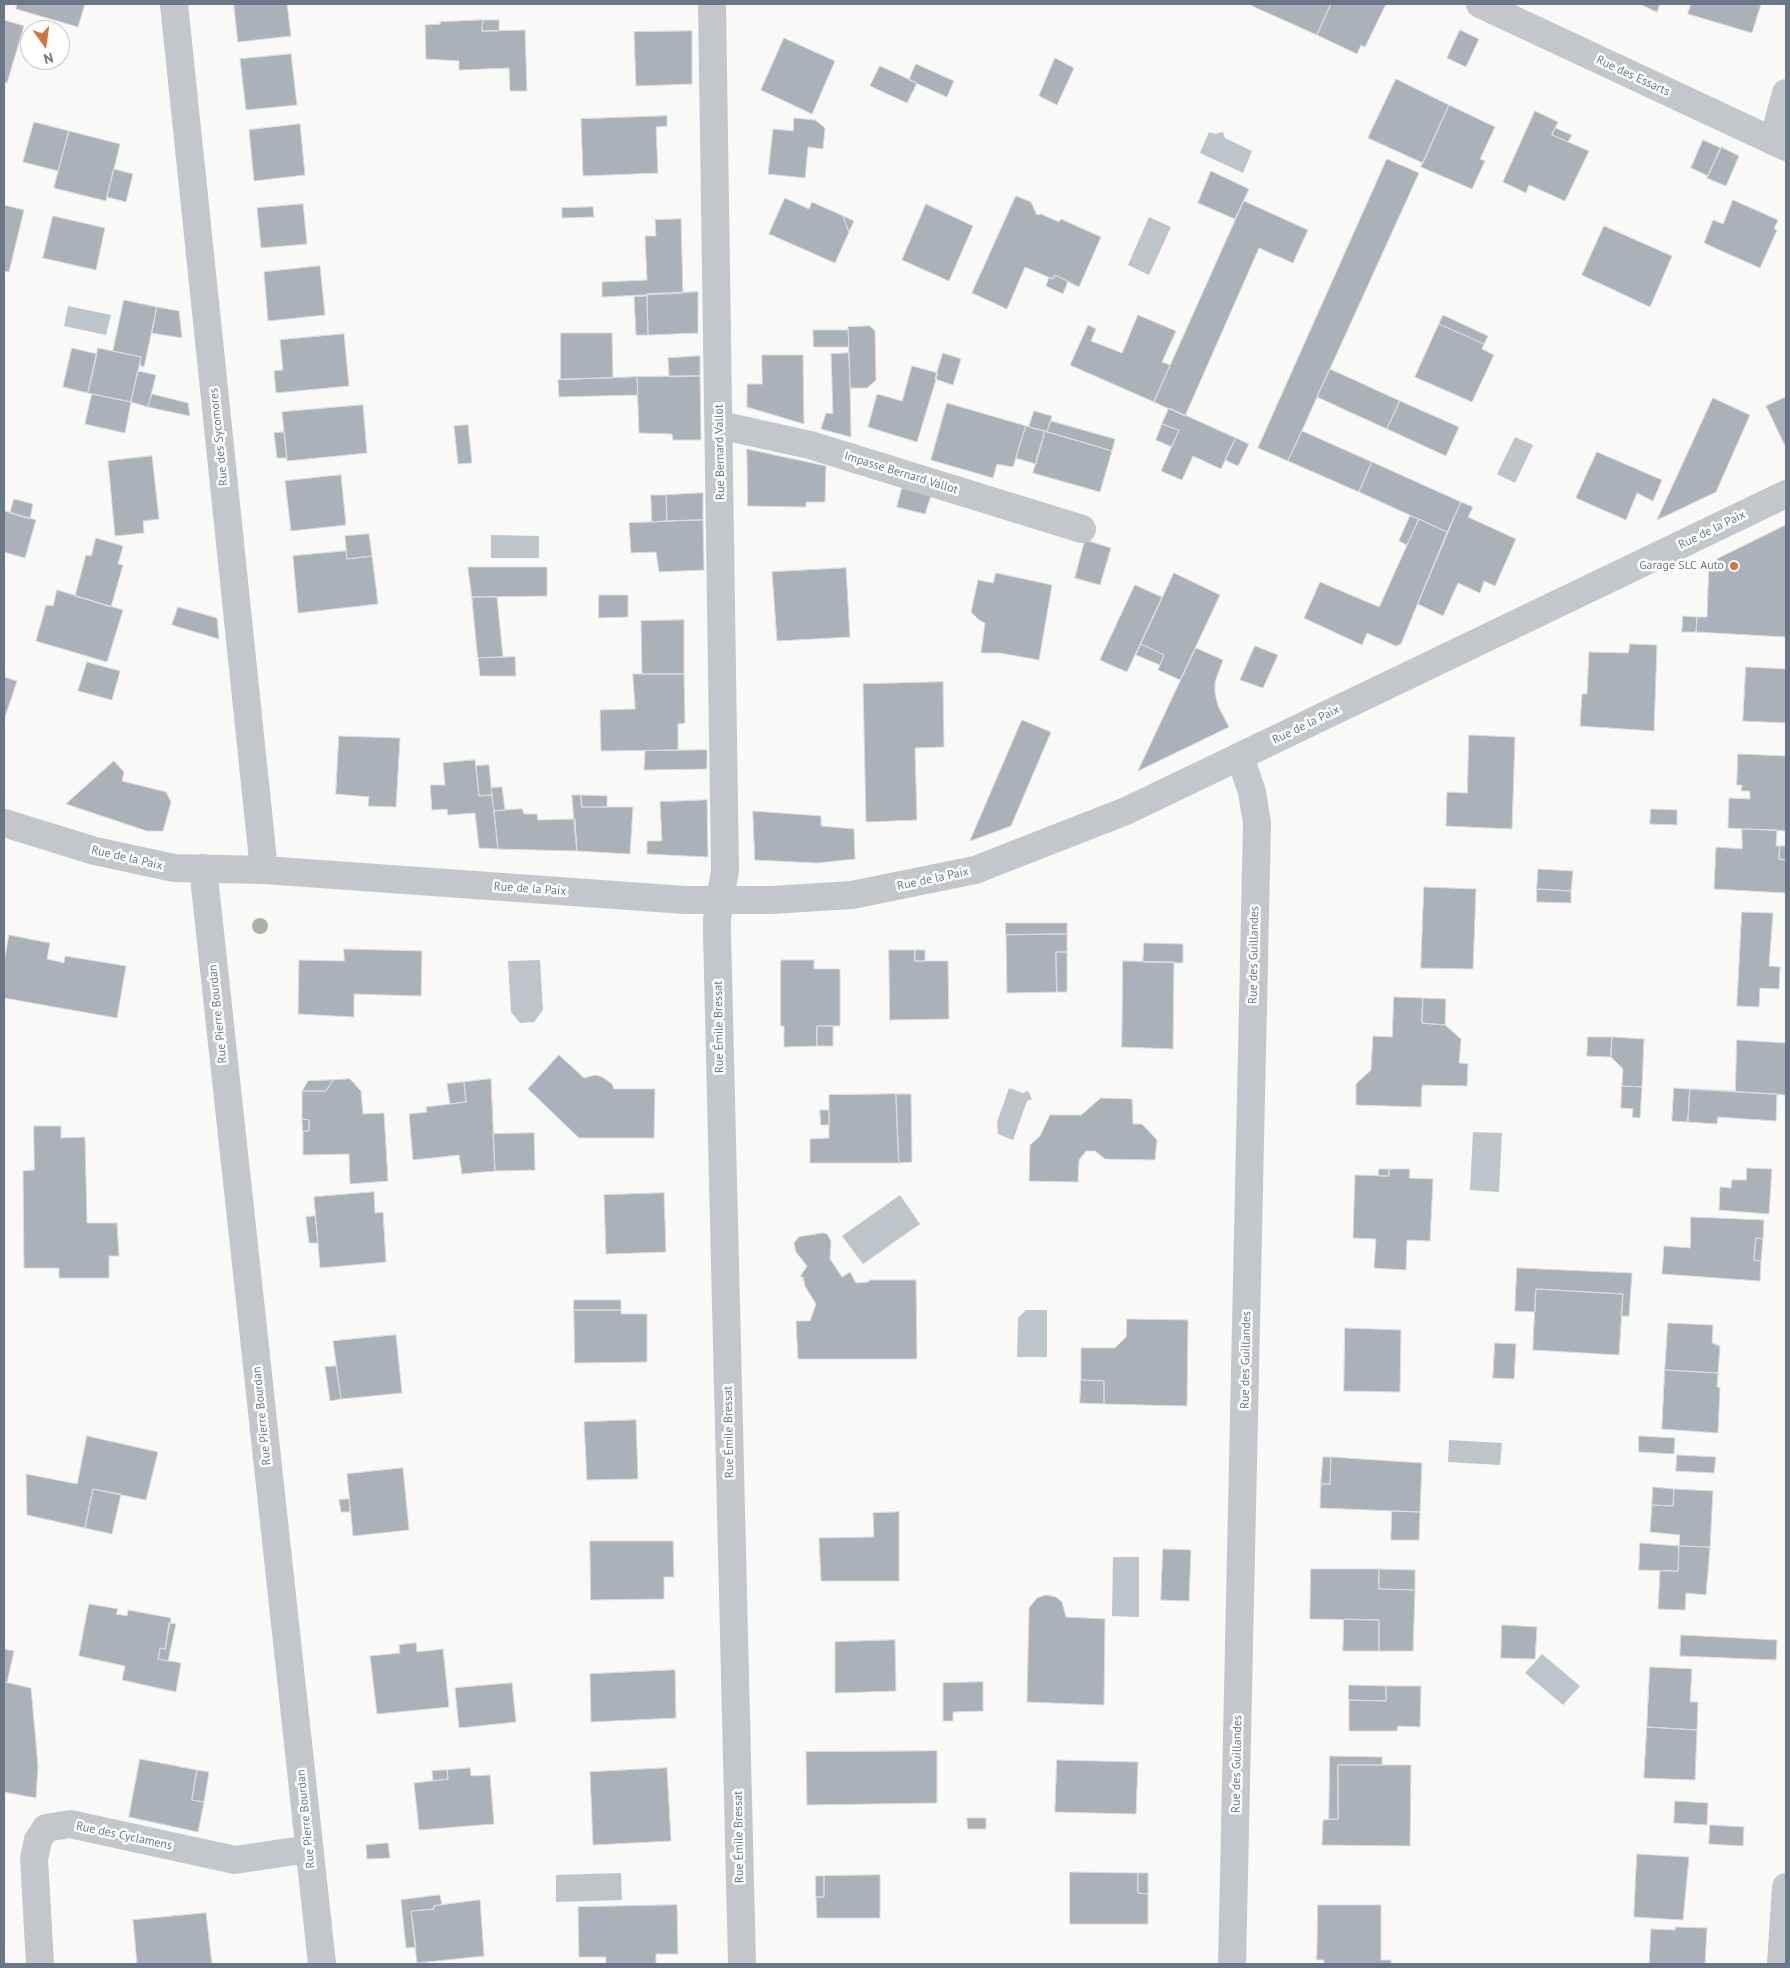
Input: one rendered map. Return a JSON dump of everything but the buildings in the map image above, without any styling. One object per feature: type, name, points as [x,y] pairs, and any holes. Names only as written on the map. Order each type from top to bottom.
[{"type":"street","name":"Rue des Sycomores","points":[[174,4],[264,870]]},
{"type":"street","name":"Rue Bernard Vallot","points":[[712,4],[725,864],[720,900]]},
{"type":"street","name":"Rue des Essarts","points":[[1480,4],[1780,144]]},
{"type":"street","points":[[1780,144],[1786,93]]},
{"type":"street","name":"Impasse Bernard Vallot","points":[[719,425],[810,445],[1082,529]]},
{"type":"street","name":"Rue de la Paix","points":[[4,823],[95,851],[146,864],[174,868],[264,870],[685,900],[771,900],[852,895],[975,870],[1126,811],[1240,758],[1786,494]]},
{"type":"street","name":"Rue des Guillandes","points":[[1232,1964],[1257,823],[1252,792],[1240,758]]},
{"type":"street","name":"Rue Pierre Bourdan","points":[[203,868],[322,1964]]},
{"type":"street","name":"Rue Émile Bressat","points":[[720,900],[717,933],[742,1964]]},
{"type":"street","name":"Rue des Cyclamens","points":[[40,1964],[34,1859],[38,1840],[46,1828],[70,1824],[236,1860],[309,1849]]},
{"type":"street","points":[[1781,1964],[1786,1887]]},
{"type":"shaded area","points":[[1209,132],[1215,134],[1223,132],[1225,138],[1252,151],[1243,173],[1200,153]]},
{"type":"shaded area","points":[[1149,217],[1171,227],[1149,275],[1128,265]]},
{"type":"shaded area","points":[[68,306],[111,315],[106,335],[64,326]]},
{"type":"shaded area","points":[[1515,437],[1533,445],[1515,483],[1497,474]]},
{"type":"shaded area","points":[[491,535],[539,536],[539,558],[491,558]]},
{"type":"shaded area","points":[[540,960],[543,1010],[534,1022],[520,1023],[511,1012],[508,961]]},
{"type":"shaded area","points":[[1009,1088],[1023,1093],[1028,1091],[1032,1099],[1027,1101],[1013,1140],[998,1134],[997,1122]]},
{"type":"shaded area","points":[[1473,1132],[1502,1133],[1499,1192],[1470,1190]]},
{"type":"shaded area","points":[[900,1195],[920,1224],[863,1264],[842,1236]]},
{"type":"shaded area","points":[[1026,1310],[1047,1310],[1047,1357],[1017,1357],[1018,1318]]},
{"type":"shaded area","points":[[1449,1440],[1502,1443],[1500,1465],[1448,1462]]},
{"type":"shaded area","points":[[1113,1557],[1139,1557],[1139,1617],[1112,1616]]},
{"type":"shaded area","points":[[1542,1654],[1580,1686],[1563,1705],[1525,1673]]},
{"type":"shaded area","points":[[621,1873],[622,1900],[556,1902],[556,1875]]},
{"type":"place","name":"Garage SLC Auto","points":[[1734,566]]}]
